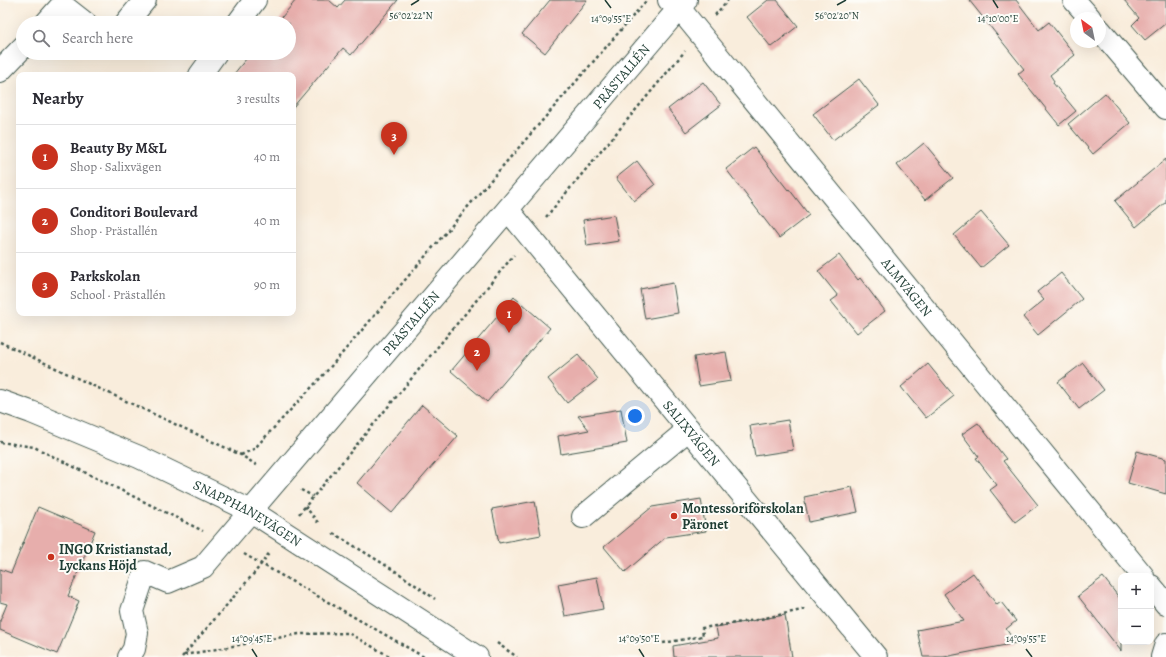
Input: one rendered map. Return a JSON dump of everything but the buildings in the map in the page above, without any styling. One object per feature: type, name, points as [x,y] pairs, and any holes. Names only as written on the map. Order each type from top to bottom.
[{"type":"street","points":[[132,16],[145,0]]},
{"type":"street","points":[[243,16],[255,0]]},
{"type":"street","points":[[1074,0],[1085,12]]},
{"type":"street","name":"PRÄSTALLÉN","points":[[129,657],[134,649],[136,633],[132,611],[145,572],[168,582],[203,567],[508,210],[678,3]]},
{"type":"street","name":"ALMVÄGEN","points":[[678,3],[1141,573]]},
{"type":"street","points":[[53,16],[62,6],[76,16]]},
{"type":"street","points":[[1106,37],[1166,108]]},
{"type":"street","points":[[0,71],[16,54]]},
{"type":"street","points":[[202,72],[211,60]]},
{"type":"street","name":"SALIXVÄGEN","points":[[508,210],[876,657]]},
{"type":"street","name":"SNAPPHANEVÄGEN","points":[[0,401],[31,412],[139,457],[251,511],[477,657]]},
{"type":"street","points":[[0,414],[31,412]]},
{"type":"street","points":[[583,517],[689,429]]},
{"type":"street","points":[[1154,590],[1166,604]]},
{"type":"street","points":[[1162,657],[1166,644]]},
{"type":"path","points":[[0,342],[241,455],[254,449],[326,372],[647,0]]},
{"type":"path","points":[[183,656],[256,571],[313,496]]},
{"type":"path","points":[[663,643],[704,636],[702,628],[756,620],[831,603]]},
{"type":"path","points":[[183,656],[299,634],[348,633],[391,657]]},
{"type":"place","name":"Parkskolan","points":[[394,155]]},
{"type":"place","name":"Beauty By M&L","points":[[509,333]]},
{"type":"place","name":"Conditori Boulevard","points":[[477,371]]},
{"type":"place","name":"Montessoriförskolan Päronet","points":[[674,516]]},
{"type":"place","name":"INGO Kristianstad, Lyckans Höjd","points":[[51,557]]}]
